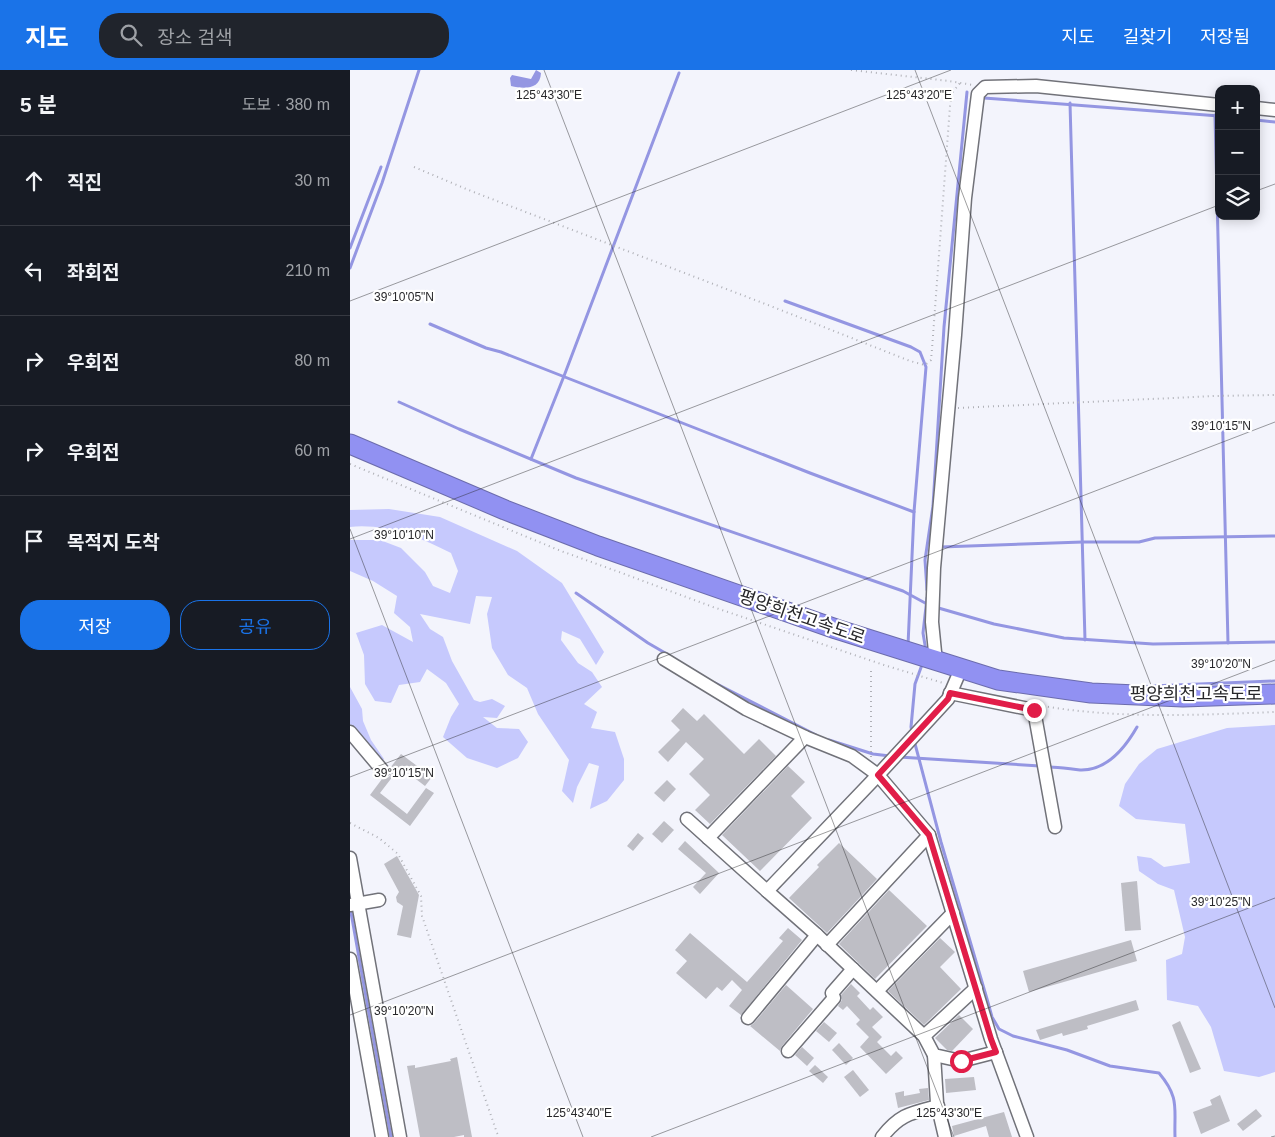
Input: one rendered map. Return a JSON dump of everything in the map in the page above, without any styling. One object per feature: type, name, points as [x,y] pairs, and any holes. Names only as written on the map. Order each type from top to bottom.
[{"type":"highway","name":"평양희천고속도로","points":[[350,444],[505,510],[598,546],[836,629],[923,666],[954,685],[1070,701],[1190,707],[1275,704]]},
{"type":"highway","name":"평양희천고속도로","points":[[350,455],[636,572],[923,666],[1091,694],[1183,697],[1275,694]]},
{"type":"street","points":[[923,666],[933,639],[932,606],[965,198],[978,94],[985,87],[1036,86],[1215,105]]},
{"type":"street","points":[[1260,108],[1275,110]]},
{"type":"street","points":[[664,659],[715,692],[746,709],[805,737],[852,756],[878,775],[929,835],[991,1039],[1027,1137]]},
{"type":"street","points":[[767,891],[948,699],[954,685],[1034,710],[1055,827]]},
{"type":"street","points":[[350,732],[383,771]]},
{"type":"street","points":[[708,838],[805,737]]},
{"type":"street","points":[[687,819],[817,935],[924,1036],[934,1055],[938,1106],[945,1137]]},
{"type":"street","points":[[827,945],[929,835]]},
{"type":"street","points":[[350,858],[354,904],[400,1137]]},
{"type":"street","points":[[354,904],[379,900]]},
{"type":"street","points":[[877,991],[953,913]]},
{"type":"street","points":[[748,1018],[817,935]]},
{"type":"street","points":[[350,959],[382,1137]]},
{"type":"street","points":[[788,1051],[834,998],[832,993],[854,969]]},
{"type":"street","points":[[924,1036],[976,988]]},
{"type":"street","points":[[934,1055],[961,1061],[996,1052]]},
{"type":"street","points":[[887,1135],[895,1122],[902,1117],[938,1106]]},
{"type":"path","points":[[851,70],[960,82],[985,87]]},
{"type":"path","points":[[414,167],[471,191],[910,361],[925,365],[931,360],[950,106],[952,93],[960,82]]},
{"type":"path","points":[[948,408],[1275,395]]},
{"type":"path","points":[[350,464],[570,554],[713,606],[923,666]]},
{"type":"path","points":[[870,671],[870,756]]},
{"type":"path","points":[[350,823],[379,838],[398,854],[418,887],[422,896],[422,916],[500,1137]]},
{"type":"shaded area","points":[[536,70],[541,73],[538,83],[526,88],[511,86],[510,78],[512,75],[531,79]]},
{"type":"shaded area","points":[[389,509],[440,517],[517,551],[562,583],[604,652],[596,665],[580,639],[562,631],[561,640],[578,663],[592,672],[602,687],[584,704],[597,712],[591,728],[615,732],[624,759],[624,780],[607,801],[590,809],[599,766],[589,763],[577,787],[573,803],[562,791],[569,760],[538,714],[527,688],[508,675],[492,648],[487,614],[492,597],[476,596],[470,624],[420,614],[430,629],[443,637],[452,661],[474,700],[480,702],[492,699],[505,706],[497,718],[483,717],[497,728],[519,729],[528,742],[518,758],[497,768],[467,758],[443,737],[451,717],[459,704],[446,683],[427,669],[420,682],[399,685],[391,703],[375,701],[365,684],[364,655],[356,633],[382,625],[413,642],[410,627],[394,613],[397,596],[373,581],[350,571],[350,540],[380,540],[401,548],[425,572],[433,586],[450,593],[458,571],[451,553],[427,542],[402,533],[376,527],[350,527],[350,510]]},
{"type":"shaded area","points":[[350,687],[362,709],[363,721],[371,740],[384,759],[381,763],[350,724]]},
{"type":"shaded area","points":[[1275,725],[1275,1072],[1259,1077],[1224,1071],[1211,1027],[1198,1006],[1167,1000],[1166,960],[1182,954],[1185,937],[1174,890],[1158,884],[1139,871],[1137,856],[1151,858],[1164,867],[1190,863],[1185,824],[1136,819],[1119,806],[1125,784],[1139,764],[1157,749],[1227,728]]},
{"type":"building","points":[[683,708],[697,721],[704,714],[744,754],[759,739],[776,756],[710,824],[695,810],[710,795],[689,774],[704,759],[686,742],[668,762],[658,752],[680,730],[671,721]]},
{"type":"building","points":[[401,754],[432,777],[425,786],[400,767],[380,793],[407,814],[426,788],[434,793],[410,826],[370,795],[382,779],[389,777],[391,773],[390,768]]},
{"type":"building","points":[[788,766],[805,782],[791,796],[812,818],[760,871],[722,835]]},
{"type":"building","points":[[667,780],[676,789],[664,802],[654,793]]},
{"type":"building","points":[[664,821],[674,830],[662,843],[652,834]]},
{"type":"building","points":[[638,833],[644,838],[633,851],[627,846]]},
{"type":"building","points":[[685,841],[719,873],[700,894],[693,887],[706,873],[678,849]]},
{"type":"building","points":[[839,843],[877,879],[827,933],[789,898]]},
{"type":"building","points":[[397,856],[419,895],[411,938],[397,935],[403,906],[397,902],[396,897],[399,892],[384,864]]},
{"type":"building","points":[[1137,881],[1141,930],[1125,931],[1121,883]]},
{"type":"building","points":[[889,890],[927,926],[875,979],[839,944]]},
{"type":"building","points":[[788,928],[802,940],[741,1015],[729,1006],[742,990],[732,980],[722,991],[717,987],[706,999],[676,973],[687,961],[675,950],[690,933],[747,982],[783,941],[779,938]]},
{"type":"building","points":[[940,938],[955,952],[940,967],[961,989],[924,1025],[888,991]]},
{"type":"building","points":[[1131,940],[1137,961],[1029,992],[1023,971]]},
{"type":"building","points":[[851,984],[860,993],[857,996],[870,1010],[873,1007],[883,1017],[872,1027],[882,1037],[877,1042],[891,1056],[896,1051],[903,1058],[886,1074],[860,1047],[869,1037],[856,1024],[860,1020],[847,1006],[843,1010],[838,1006],[842,1000],[841,995]]},
{"type":"building","points":[[786,985],[813,1009],[782,1046],[780,1051],[750,1026]]},
{"type":"building","points":[[1136,1000],[1139,1010],[1087,1026],[1088,1029],[1063,1036],[1062,1033],[1040,1040],[1036,1030]]},
{"type":"building","points":[[959,1015],[973,1029],[952,1051],[947,1050],[935,1038]]},
{"type":"building","points":[[1180,1021],[1201,1069],[1190,1073],[1172,1025]]},
{"type":"building","points":[[824,1022],[837,1033],[829,1042],[816,1031]]},
{"type":"building","points":[[839,1043],[853,1058],[846,1065],[832,1050]]},
{"type":"building","points":[[802,1047],[814,1058],[807,1066],[795,1055]]},
{"type":"building","points":[[457,1057],[472,1137],[464,1137],[464,1135],[454,1137],[420,1137],[407,1066],[415,1065],[415,1068],[451,1061],[450,1059]]},
{"type":"building","points":[[815,1065],[828,1077],[823,1083],[809,1071]]},
{"type":"building","points":[[853,1070],[869,1090],[860,1097],[844,1077]]},
{"type":"building","points":[[974,1077],[976,1090],[946,1093],[945,1079]]},
{"type":"building","points":[[928,1088],[929,1100],[898,1108],[895,1093],[904,1091],[904,1096],[920,1093],[919,1089]]},
{"type":"building","points":[[1220,1095],[1230,1121],[1201,1134],[1193,1112],[1212,1105],[1210,1100]]},
{"type":"building","points":[[1256,1109],[1262,1116],[1243,1131],[1237,1124]]},
{"type":"building","points":[[1004,1112],[1012,1137],[989,1137],[986,1126],[954,1136],[952,1126]]},
{"type":"waterway","points":[[350,268],[382,183],[419,70]]},
{"type":"waterway","points":[[531,459],[679,73]]},
{"type":"waterway","points":[[927,590],[925,560],[933,506],[944,327],[967,92]]},
{"type":"waterway","points":[[984,98],[1215,116]]},
{"type":"waterway","points":[[1070,103],[1085,640]]},
{"type":"waterway","points":[[1260,120],[1275,122]]},
{"type":"waterway","points":[[1215,130],[1228,643]]},
{"type":"waterway","points":[[350,248],[381,167]]},
{"type":"waterway","points":[[785,301],[911,347],[920,352],[926,367],[914,512],[908,645]]},
{"type":"waterway","points":[[430,324],[486,348],[501,352],[914,512]]},
{"type":"waterway","points":[[399,402],[576,478],[903,591],[927,604]]},
{"type":"waterway","points":[[941,547],[1139,542],[1155,538],[1275,536]]},
{"type":"waterway","points":[[576,593],[667,654]]},
{"type":"waterway","points":[[926,651],[923,633],[927,598]]},
{"type":"waterway","points":[[935,607],[994,624],[1064,638],[1153,644],[1275,642]]},
{"type":"waterway","points":[[912,732],[915,684],[923,662]]},
{"type":"waterway","points":[[1151,686],[1275,681]]},
{"type":"waterway","points":[[715,683],[816,735]]},
{"type":"waterway","points":[[1049,767],[1080,770],[1099,767],[1121,750],[1137,727]]},
{"type":"waterway","points":[[829,740],[873,754],[890,756]]},
{"type":"waterway","points":[[914,740],[941,842],[992,1017],[999,1029],[1013,1036],[1067,1050],[1110,1066],[1159,1073],[1166,1082],[1173,1097],[1175,1137]]},
{"type":"waterway","points":[[899,757],[1040,766]]},
{"type":"waterway","points":[[350,907],[391,1137]]},
{"type":"route","points":[[961,1061],[996,1052],[929,835],[878,775],[948,699],[950,693],[1034,710]]}]
